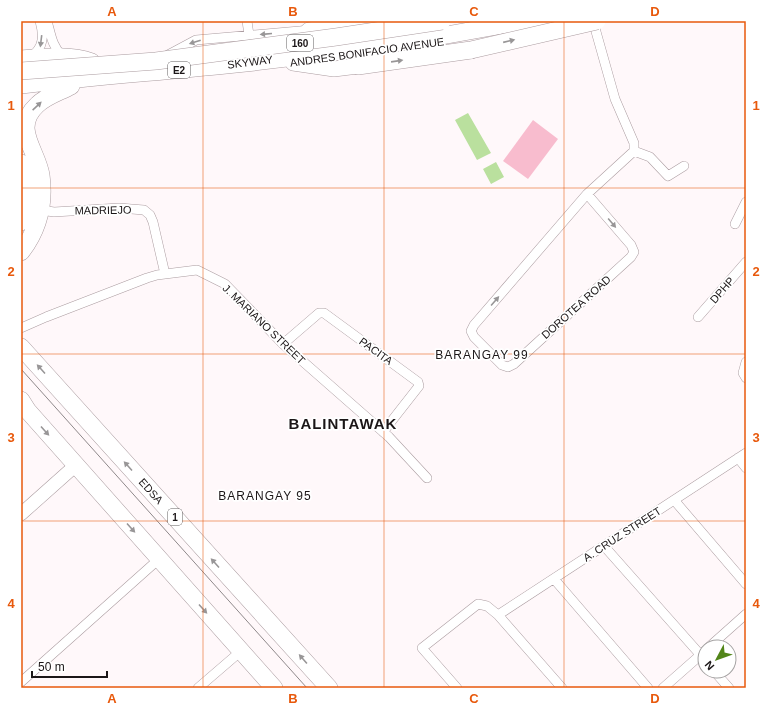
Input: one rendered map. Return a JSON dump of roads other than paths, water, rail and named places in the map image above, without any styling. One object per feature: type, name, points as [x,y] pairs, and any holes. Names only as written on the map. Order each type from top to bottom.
[{"type":"highway","points":[[310,30],[381,21]]},
{"type":"highway","name":"SKYWAY","points":[[21,71],[156,61],[442,21]]},
{"type":"highway","name":"SKYWAY","points":[[21,85],[85,77],[227,65],[394,43],[524,21]]},
{"type":"highway","points":[[358,66],[471,50],[597,21]]},
{"type":"highway","points":[[21,252],[33,234],[41,210],[42,196],[41,175],[26,135],[27,120],[36,105],[44,99],[71,86]]},
{"type":"highway","points":[[21,163],[26,177],[28,195],[26,209],[21,222]]},
{"type":"highway","name":"EDSA","points":[[21,346],[329,688]]},
{"type":"highway","points":[[23,409],[76,466],[274,688]]},
{"type":"main road","name":"ANDRES BONIFACIO AVENUE","points":[[24,60],[84,64],[92,61],[165,56],[311,42],[434,21]]},
{"type":"main road","name":"ANDRES BONIFACIO AVENUE","points":[[21,90],[196,75],[334,58],[442,43],[544,21]]},
{"type":"main road","points":[[293,63],[334,69],[358,66],[387,50]]},
{"type":"main road","name":"ANDRES BONIFACIO AVENUE","points":[[24,60],[62,56],[85,58],[92,61]]},
{"type":"street","points":[[24,60],[41,48],[43,36],[40,21]]},
{"type":"street","points":[[48,21],[53,44],[62,56]]},
{"type":"street","points":[[247,21],[249,36]]},
{"type":"street","points":[[165,56],[196,40],[310,30],[360,21]]},
{"type":"street","points":[[593,21],[615,99],[634,143],[634,151],[650,157],[668,176],[684,166]]},
{"type":"street","name":"DOROTEA ROAD","points":[[587,194],[631,246],[634,252],[631,257],[514,364],[508,366],[502,365],[474,337],[471,332],[474,325],[587,194],[634,151]]},
{"type":"street","points":[[735,224],[746,202]]},
{"type":"street","name":"MADRIEJO","points":[[41,210],[54,212],[119,208],[144,210],[150,215],[153,222],[165,274]]},
{"type":"street","name":"DPHP","points":[[698,317],[746,262]]},
{"type":"street","name":"J. MARIANO STREET","points":[[21,328],[46,316],[147,278],[197,270],[225,284],[283,344],[383,432],[427,478]]},
{"type":"street","name":"PACITA","points":[[283,344],[319,313],[324,313],[418,382],[419,386],[383,432]]},
{"type":"street","points":[[746,362],[743,373],[746,378]]},
{"type":"street","name":"A. CRUZ STREET","points":[[498,616],[746,453]]},
{"type":"street","points":[[738,458],[746,468]]},
{"type":"street","points":[[21,514],[76,466]]},
{"type":"street","points":[[674,500],[746,584]]},
{"type":"street","points":[[604,546],[697,648]]},
{"type":"street","points":[[21,682],[159,559]]},
{"type":"street","points":[[554,579],[648,688]]},
{"type":"street","points":[[457,688],[422,648],[478,604],[487,606],[498,616],[562,688]]},
{"type":"street","points":[[718,639],[746,614]]},
{"type":"street","points":[[198,688],[241,651]]},
{"type":"street","points":[[663,688],[697,660]]},
{"type":"street","points":[[721,679],[729,688]]},
{"type":"tram line","points":[[21,369],[307,688]]},
{"type":"district","name":"BARANGAY 99","points":[[482,355]]},
{"type":"district","name":"BALINTAWAK","points":[[343,423]]},
{"type":"district","name":"BARANGAY 95","points":[[265,496]]}]
